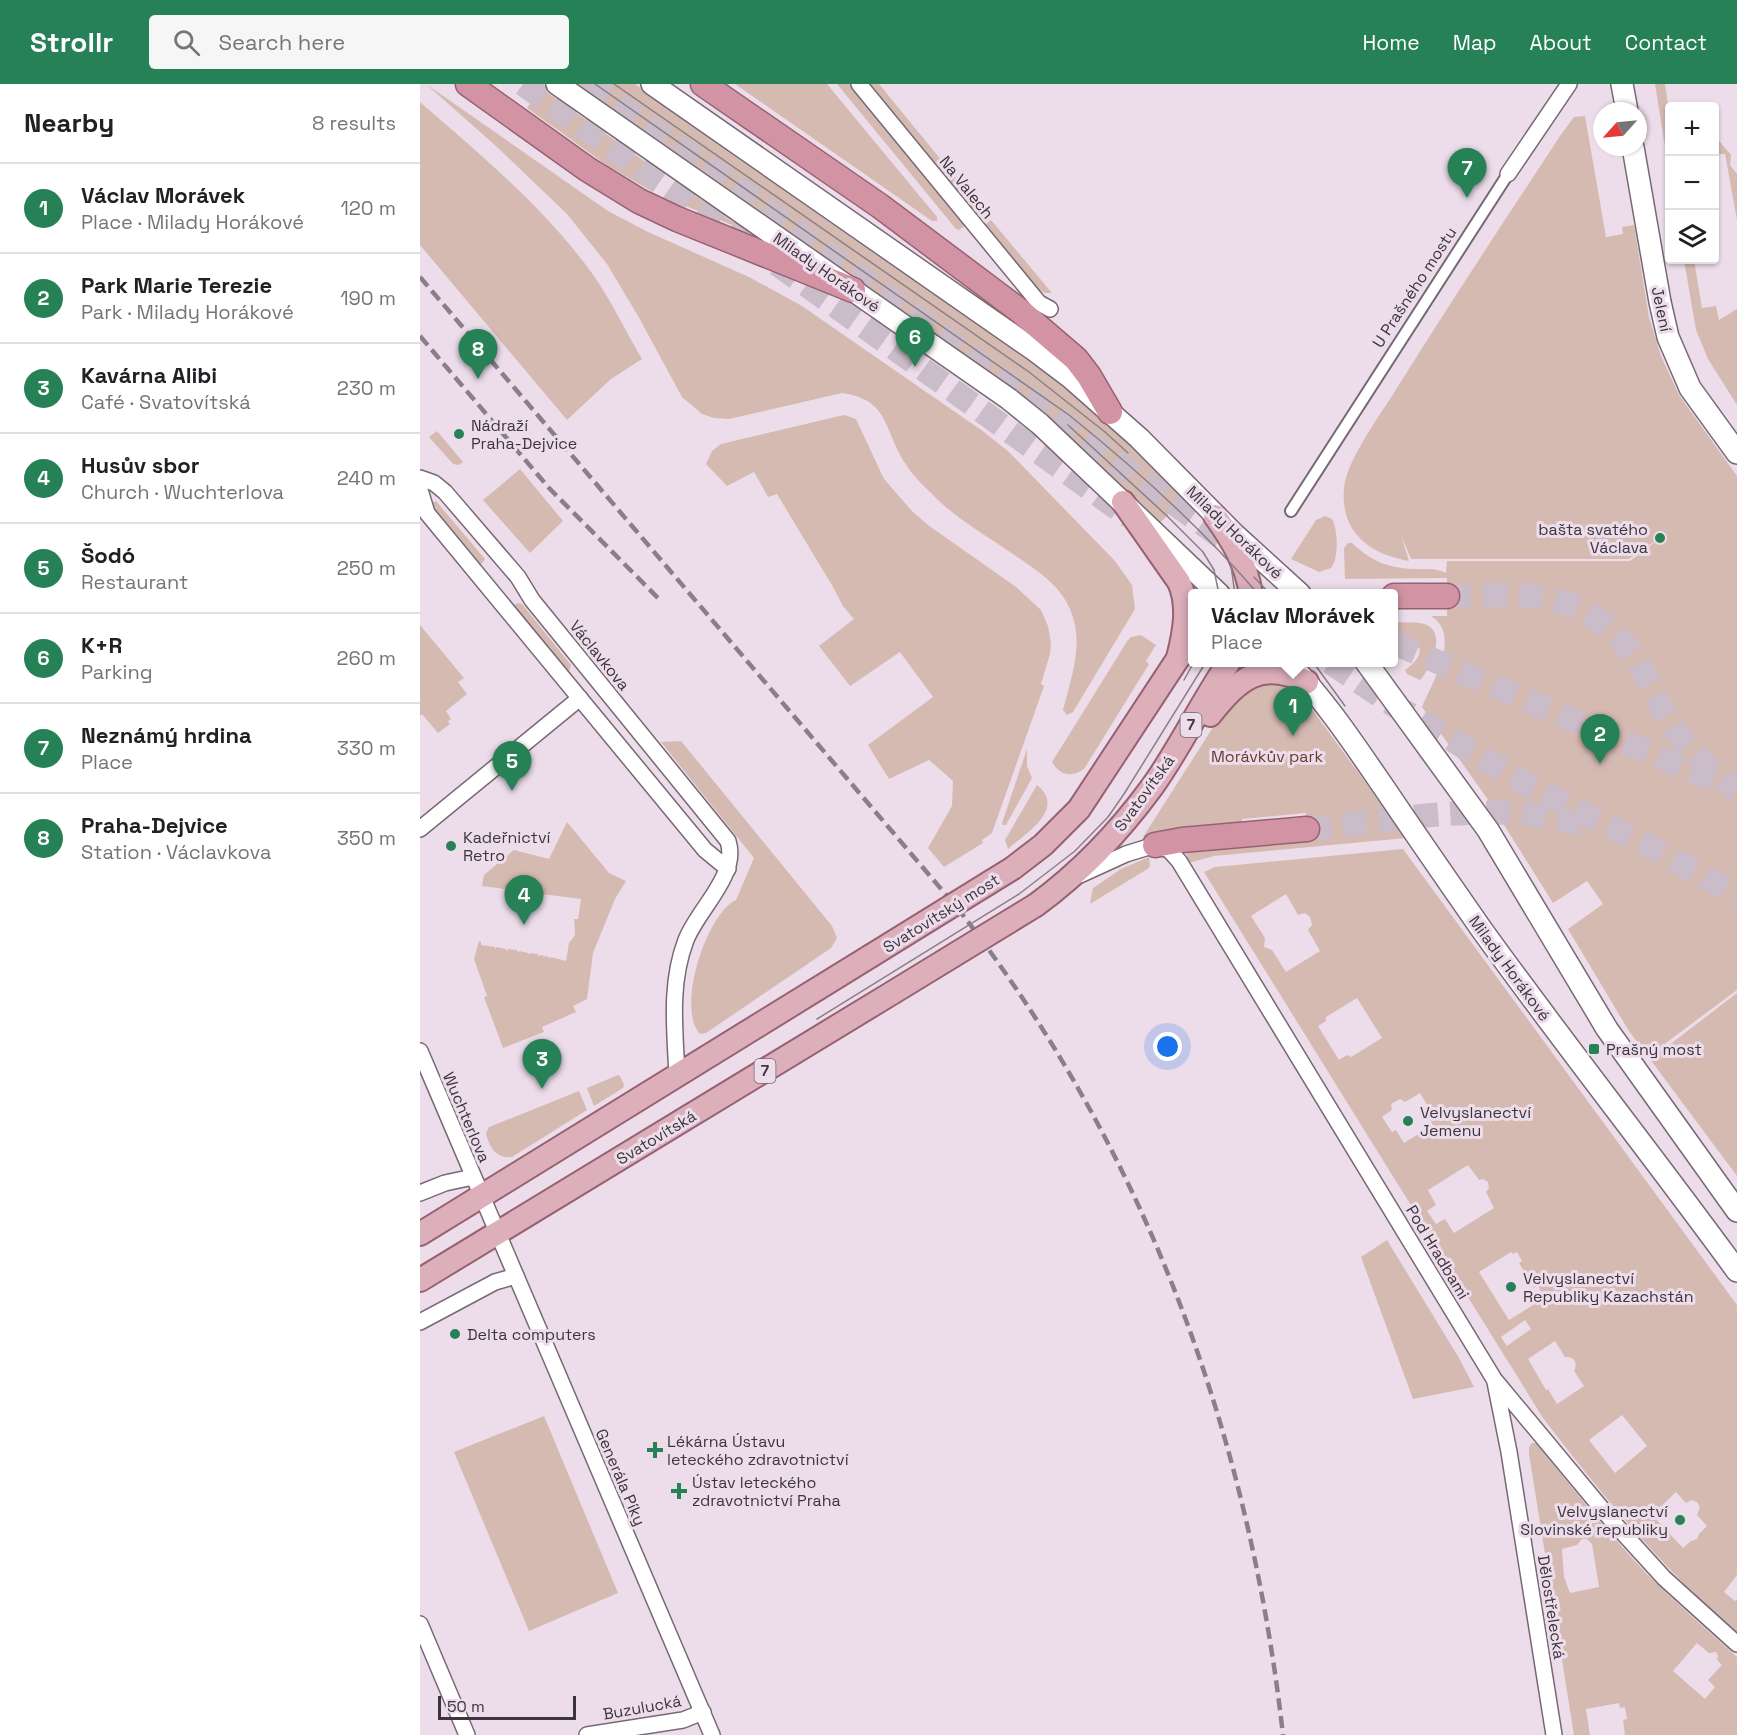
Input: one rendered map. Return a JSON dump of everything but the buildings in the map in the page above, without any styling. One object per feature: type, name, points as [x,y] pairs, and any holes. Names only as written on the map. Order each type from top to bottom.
[{"type":"highway","points":[[468,84],[587,169],[639,201],[677,219],[853,290]]},
{"type":"highway","points":[[703,84],[880,206],[1020,311],[1076,359],[1110,412]]},
{"type":"highway","points":[[1398,596],[1447,596]]},
{"type":"highway","points":[[1155,845],[1182,840],[1307,829]]},
{"type":"main road","name":"Milady Horákové","points":[[557,84],[1009,399],[1040,424],[1214,589]]},
{"type":"main road","name":"Milady Horákové","points":[[651,84],[1034,350],[1139,438],[1215,516],[1295,589]]},
{"type":"main road","points":[[1622,84],[1625,102]]},
{"type":"main road","name":"Jelení","points":[[1635,156],[1668,337],[1690,388],[1737,453]]},
{"type":"main road","points":[[1123,502],[1179,582],[1184,594],[1184,627],[1177,660]]},
{"type":"main road","points":[[1215,516],[1239,552],[1250,589]]},
{"type":"main road","points":[[1177,660],[1188,647]]},
{"type":"main road","name":"Svatovítský most","points":[[677,1076],[1013,868],[1043,845],[1079,809],[1177,660]]},
{"type":"main road","name":"Svatovítská","points":[[420,1280],[1036,905],[1069,880],[1117,832],[1152,787],[1227,667]]},
{"type":"main road","name":"Milady Horákové","points":[[1292,667],[1307,682],[1359,751],[1489,939],[1737,1270]]},
{"type":"main road","points":[[1369,667],[1488,831],[1607,1029],[1737,1211]]},
{"type":"main road","points":[[1152,787],[1227,694],[1247,677],[1266,672],[1282,673],[1307,682]]},
{"type":"main road","points":[[420,1234],[477,1186],[677,1076]]},
{"type":"street","name":"Na Valech","points":[[859,84],[1039,303],[1050,309]]},
{"type":"street","name":"U Prašného mostu","points":[[1291,511],[1508,174],[1569,84]]},
{"type":"street","name":"Václavkova","points":[[420,478],[434,483],[445,492],[518,577],[532,600],[725,837],[730,854],[728,869]]},
{"type":"street","points":[[420,490],[427,513],[705,850],[728,869],[695,922],[679,963],[674,1006],[677,1076]]},
{"type":"street","points":[[420,829],[580,698]]},
{"type":"street","points":[[1069,880],[1125,854],[1155,845]]},
{"type":"street","name":"Pod Hradbami","points":[[1155,845],[1169,850],[1179,861],[1494,1379],[1620,1530],[1664,1578],[1737,1644]]},
{"type":"street","name":"Wuchterlova","points":[[420,1052],[497,1233]]},
{"type":"street","points":[[420,1193],[445,1183],[477,1186]]},
{"type":"street","name":"Generála Píky","points":[[497,1233],[712,1735]]},
{"type":"street","points":[[420,1322],[495,1282],[516,1276]]},
{"type":"street","name":"Dělostřelecká","points":[[1494,1379],[1509,1452],[1554,1735]]},
{"type":"street","points":[[420,1624],[467,1735]]},
{"type":"street","name":"Buzulucká","points":[[587,1735],[683,1720],[703,1712]]},
{"type":"green space","points":[[426,84],[608,211],[648,232],[749,277],[802,306],[984,432],[1009,452],[1115,561],[1132,585],[1135,609],[1073,712],[1067,715],[1063,710],[1077,645],[1074,620],[1064,598],[1045,577],[960,519],[921,483],[905,463],[877,409],[869,402],[842,393],[729,419],[702,414],[682,397],[607,264],[567,214],[497,147]]},
{"type":"green space","points":[[575,84],[635,84],[1028,360],[1119,433],[1185,497],[1159,524],[1013,390]]},
{"type":"green space","points":[[735,84],[827,84],[937,217],[937,221],[932,221]]},
{"type":"green space","points":[[837,84],[850,84],[966,225],[959,230],[956,229]]},
{"type":"green space","points":[[869,84],[879,84],[983,211],[977,215]]},
{"type":"green space","points":[[1655,84],[1665,84],[1668,102],[1665,102],[1665,147]]},
{"type":"green space","points":[[541,88],[664,175],[653,192],[608,166],[527,108]]},
{"type":"green space","points":[[420,102],[512,184],[555,228],[594,276],[642,359],[611,379],[567,420],[420,245]]},
{"type":"green space","points":[[1585,116],[1606,237],[1623,234],[1622,227],[1634,225],[1649,317],[1661,356],[1679,395],[1737,476],[1737,990],[1651,1054],[1664,1049],[1737,993],[1737,1176],[1629,1031],[1568,929],[1603,904],[1587,881],[1553,903],[1489,801],[1422,707],[1442,660],[1444,635],[1440,624],[1431,616],[1447,616],[1447,578],[1345,579],[1344,548],[1348,543],[1352,543],[1374,560],[1390,566],[1446,573],[1447,561],[1630,561],[1668,532],[1629,559],[1411,559],[1401,535],[1409,561],[1382,553],[1360,539],[1347,517],[1344,504],[1346,476],[1366,437],[1560,136],[1574,117]]},
{"type":"green space","points":[[1719,141],[1731,155],[1730,165],[1737,174],[1737,220],[1725,154],[1719,154]]},
{"type":"green space","points":[[686,189],[734,223],[732,225],[676,202]]},
{"type":"green space","points":[[991,220],[1052,293],[1045,293],[1038,289],[985,225]]},
{"type":"green space","points":[[1685,264],[1695,264],[1702,308],[1716,306],[1719,320],[1737,309],[1737,405],[1708,359],[1696,330]]},
{"type":"green space","points":[[844,415],[856,419],[884,479],[912,511],[928,525],[1016,587],[1041,610],[1048,626],[1051,643],[1041,684],[1044,686],[992,833],[982,840],[983,843],[944,867],[928,848],[952,806],[953,781],[929,760],[889,779],[868,745],[933,697],[900,652],[850,686],[819,646],[854,619],[843,606],[777,494],[768,497],[754,472],[727,486],[706,464],[712,451],[721,444]]},
{"type":"green space","points":[[437,431],[463,462],[459,465],[453,464],[429,437]]},
{"type":"green space","points":[[520,469],[563,521],[530,553],[483,500]]},
{"type":"green space","points":[[436,501],[485,559],[480,566],[429,504]]},
{"type":"green space","points":[[1325,516],[1332,519],[1334,524],[1336,551],[1331,568],[1319,572],[1291,559],[1316,520]]},
{"type":"green space","points":[[515,604],[522,604],[571,665],[569,672],[566,672],[514,610]]},
{"type":"green space","points":[[1398,622],[1427,625],[1436,636],[1435,652],[1420,680],[1407,674],[1405,670],[1417,658],[1420,650],[1413,642],[1406,639],[1398,643]]},
{"type":"green space","points":[[420,625],[464,678],[458,682],[467,694],[446,711],[451,719],[448,721],[450,724],[438,733],[422,714],[420,716]]},
{"type":"green space","points":[[1141,635],[1156,645],[1146,661],[1149,664],[1084,769],[1075,774],[1066,774],[1058,770],[1052,762],[1128,640]]},
{"type":"green space","name":"Morávkův park","points":[[1271,680],[1293,688],[1306,701],[1406,838],[1214,856],[1189,863],[1186,852],[1308,839],[1306,813],[1242,819],[1242,823],[1143,837],[1233,696]]},
{"type":"green space","points":[[681,741],[832,926],[837,938],[831,948],[706,1033],[700,1034],[693,1022],[691,1004],[698,963],[714,923],[736,900],[754,858],[661,742]]},
{"type":"green space","points":[[1027,749],[1027,766],[1032,778],[1006,825],[1003,825],[1002,823]]},
{"type":"green space","points":[[1037,785],[1045,794],[1048,803],[1045,812],[1033,828],[1008,849],[1005,840]]},
{"type":"green space","points":[[567,822],[609,873],[626,881],[615,899],[593,953],[587,999],[573,1006],[576,1012],[542,1027],[544,1032],[503,1048],[484,997],[487,996],[474,959],[479,941],[481,945],[495,947],[495,949],[497,947],[507,951],[508,949],[517,950],[518,953],[519,951],[528,953],[528,955],[529,953],[538,954],[538,957],[540,955],[566,961],[569,943],[575,935],[574,919],[578,919],[581,899],[482,886],[484,875],[514,850],[549,859]]},
{"type":"green space","points":[[1403,849],[1737,1305],[1737,1575],[1724,1592],[1735,1601],[1737,1599],[1737,1632],[1658,1557],[1587,1475],[1543,1418],[1204,872],[1215,867]],"holes":[[[1286,894],[1298,915],[1305,913],[1310,917],[1312,925],[1308,930],[1320,951],[1286,972],[1272,950],[1264,947],[1265,938],[1251,916]],[[1357,998],[1382,1038],[1351,1057],[1347,1055],[1339,1060],[1318,1026],[1326,1021],[1326,1017]],[[1420,1093],[1429,1108],[1425,1111],[1433,1125],[1404,1143],[1396,1130],[1392,1132],[1382,1117],[1392,1110],[1391,1104],[1400,1099],[1405,1102]],[[1468,1165],[1479,1180],[1483,1179],[1488,1182],[1489,1188],[1486,1192],[1494,1208],[1454,1233],[1445,1219],[1436,1224],[1427,1211],[1436,1205],[1428,1190]],[[1511,1252],[1513,1254],[1517,1252],[1522,1261],[1519,1263],[1534,1288],[1538,1286],[1543,1295],[1540,1297],[1541,1300],[1509,1320],[1479,1272]],[[1525,1320],[1531,1329],[1507,1346],[1501,1337]],[[1555,1341],[1565,1357],[1574,1361],[1576,1365],[1574,1371],[1584,1386],[1557,1404],[1548,1389],[1546,1390],[1528,1359]],[[1622,1415],[1647,1446],[1615,1473],[1589,1440]],[[1676,1492],[1686,1503],[1692,1500],[1697,1502],[1700,1507],[1697,1515],[1707,1526],[1697,1539],[1683,1548],[1652,1515]]]},
{"type":"green space","points":[[1149,857],[1149,868],[1090,904],[1093,888],[1121,869]]},
{"type":"green space","points":[[618,1075],[624,1085],[623,1088],[594,1106],[587,1088]]},
{"type":"green space","points":[[579,1091],[587,1110],[512,1157],[502,1156],[491,1147],[486,1133],[489,1127]]},
{"type":"green space","points":[[1387,1240],[1459,1358],[1474,1387],[1413,1399],[1361,1257]]},
{"type":"green space","points":[[544,1416],[618,1593],[529,1631],[454,1452]]},
{"type":"green space","points":[[1532,1443],[1536,1443],[1646,1573],[1737,1657],[1737,1735],[1625,1735],[1623,1720],[1627,1719],[1625,1707],[1620,1708],[1619,1703],[1586,1709],[1590,1735],[1574,1735],[1529,1447]],"holes":[[[1582,1539],[1587,1539],[1592,1544],[1599,1587],[1570,1593],[1564,1577],[1562,1549],[1577,1545]],[[1697,1643],[1709,1653],[1716,1652],[1717,1660],[1722,1665],[1708,1680],[1715,1687],[1705,1699],[1673,1671]]]},
{"type":"tunnel","points":[[523,84],[743,241]]},
{"type":"tunnel","points":[[587,84],[718,174],[1236,548]]},
{"type":"tunnel","points":[[777,264],[1129,517]]},
{"type":"tunnel","points":[[1447,596],[1535,596],[1563,602],[1592,616],[1617,635],[1628,647],[1682,739],[1704,763],[1737,790]]},
{"type":"tunnel","points":[[1398,645],[1715,781]]},
{"type":"tunnel","points":[[1337,667],[1392,704],[1526,784],[1649,846],[1737,895]]},
{"type":"tunnel","points":[[1307,829],[1459,813],[1530,815],[1588,826]]},
{"type":"tram line","points":[[595,84],[1069,415],[1168,500],[1254,589]]},
{"type":"tram line","points":[[614,84],[1029,372],[1128,453]]},
{"type":"tram line","points":[[1068,425],[1203,552],[1214,570],[1218,589]]},
{"type":"tram line","points":[[1231,566],[1234,589]]},
{"type":"tram line","points":[[1254,577],[1265,589]]},
{"type":"tram line","points":[[1184,680],[1191,667]]},
{"type":"tram line","points":[[817,1019],[1019,894],[1075,851],[1108,817],[1124,794],[1203,667]]},
{"type":"tram line","points":[[1317,667],[1345,706]]},
{"type":"railway","points":[[420,277],[959,910],[1025,1002],[1084,1098],[1135,1198],[1178,1300],[1215,1405],[1244,1513],[1267,1623],[1283,1735]]},
{"type":"railway","points":[[420,336],[549,488],[662,602]]},
{"type":"place","name":"Neznámý hrdina","points":[[1467,198]]},
{"type":"place","name":"K+R","points":[[915,367]]},
{"type":"place","name":"Praha-Dejvice","points":[[478,379]]},
{"type":"place","name":"Nádraží Praha-Dejvice","points":[[459,434]]},
{"type":"place","name":"bašta svatého Václava","points":[[1660,538]]},
{"type":"place","name":"Václav Morávek","points":[[1293,736]]},
{"type":"place","name":"Park Marie Terezie","points":[[1600,764]]},
{"type":"place","name":"Šodó","points":[[512,791]]},
{"type":"place","name":"Kadeřnictví Retro","points":[[451,846]]},
{"type":"place","name":"Husův sbor","points":[[524,925]]},
{"type":"place","name":"Prašný most","points":[[1594,1049]]},
{"type":"place","name":"Kavárna Alibi","points":[[542,1089]]},
{"type":"place","name":"Velvyslanectví Jemenu","points":[[1408,1121]]},
{"type":"place","name":"Velvyslanectví Republiky Kazachstán","points":[[1511,1287]]},
{"type":"place","name":"Delta computers","points":[[455,1334]]},
{"type":"place","name":"Lékárna Ústavu leteckého zdravotnictví","points":[[655,1450]]},
{"type":"place","name":"Ústav leteckého zdravotnictví Praha","points":[[679,1491]]},
{"type":"place","name":"Velvyslanectví Slovinské republiky","points":[[1680,1520]]}]
